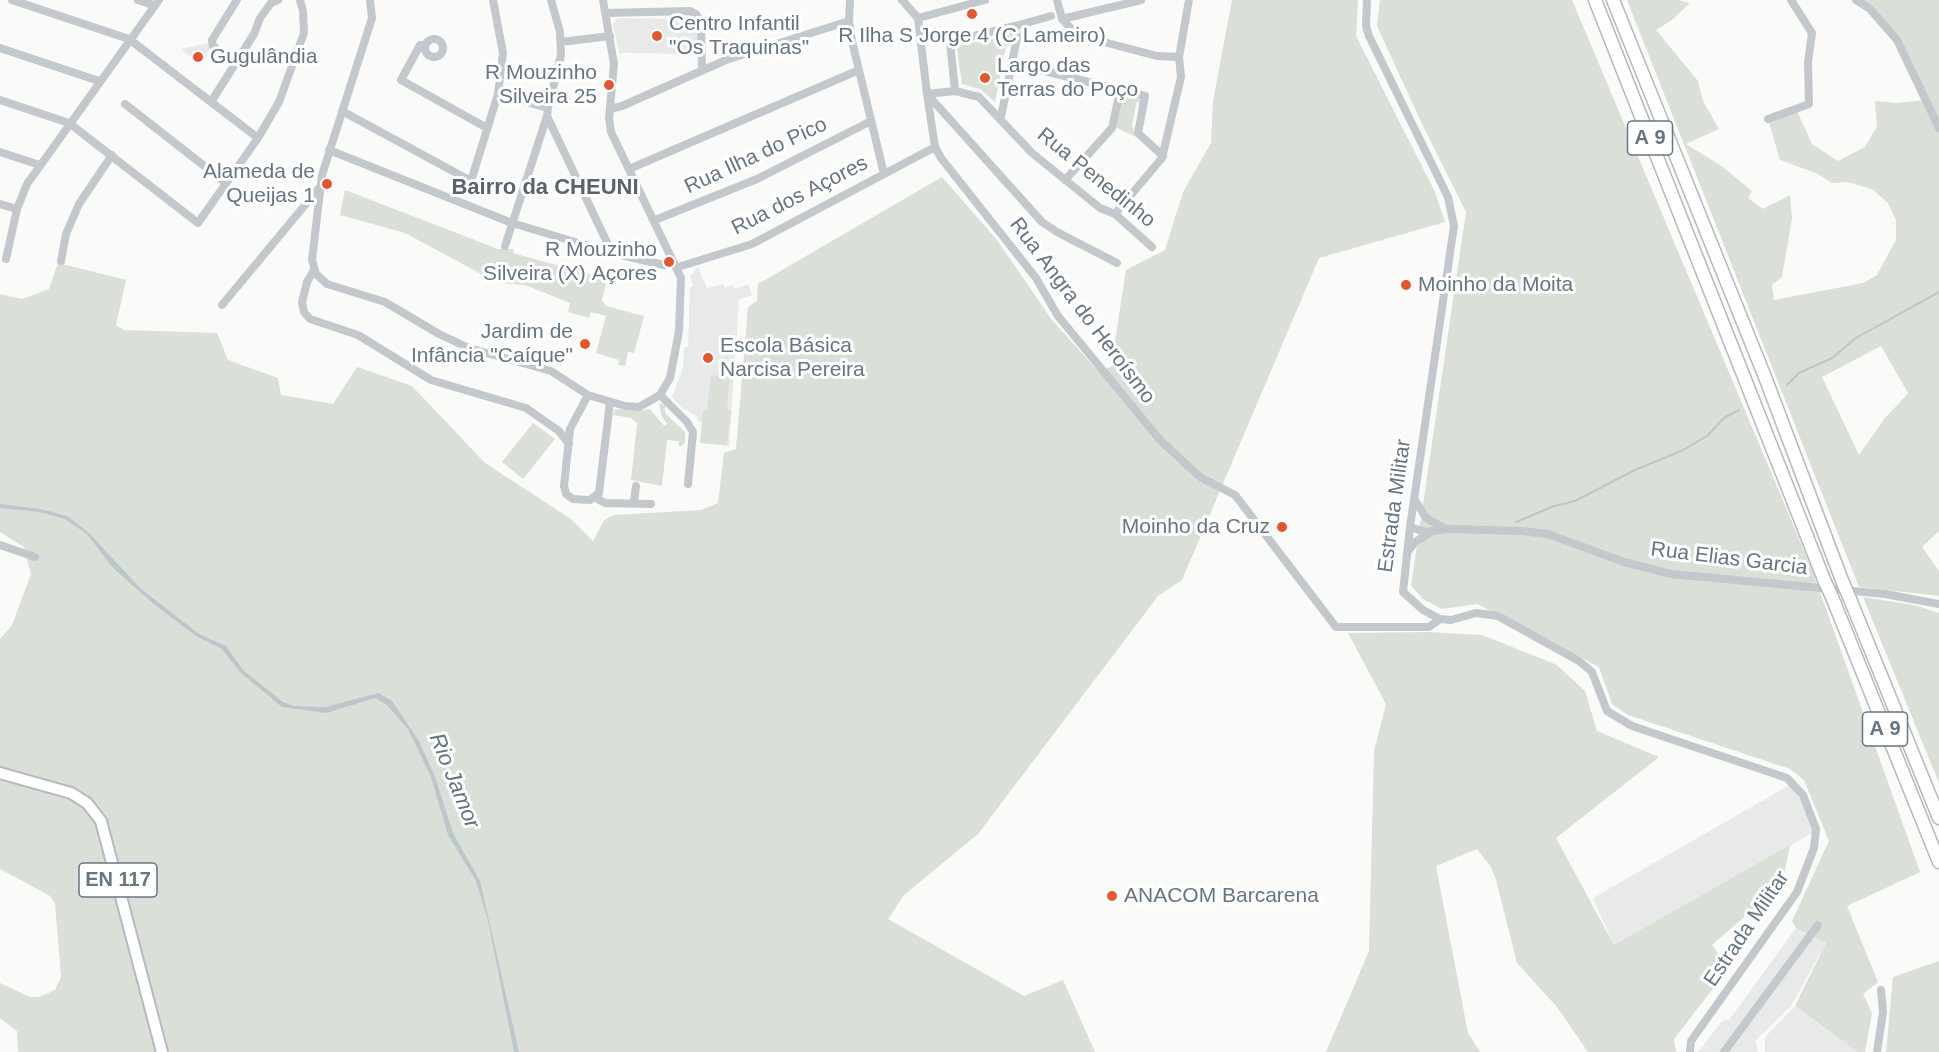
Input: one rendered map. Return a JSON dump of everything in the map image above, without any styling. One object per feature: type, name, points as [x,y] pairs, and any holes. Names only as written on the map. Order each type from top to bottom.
[{"type":"highway","name":"A 9","points":[[1595,0],[1706,275],[1825,582],[1939,862]]},
{"type":"highway","name":"A 9","points":[[1613,0],[1721,265],[1843,582],[1939,818]]},
{"type":"main road","name":"EN 117","points":[[0,773],[71,793],[87,803],[101,821],[162,1052]]},
{"type":"street","points":[[12,0],[129,39],[258,138]]},
{"type":"street","points":[[6,259],[17,209],[40,165],[156,3],[138,0]]},
{"type":"street","points":[[236,63],[213,46],[212,40],[237,0]]},
{"type":"street","points":[[211,102],[255,34],[260,18],[271,3],[278,0]]},
{"type":"street","points":[[0,100],[69,123],[198,223],[258,138],[279,102],[304,33],[300,0]]},
{"type":"street","points":[[370,0],[372,18],[329,150],[320,187],[312,260],[314,270],[324,282],[385,302],[453,341],[550,371],[588,395],[639,407],[660,395],[669,381],[675,356],[681,282],[678,267],[611,132],[610,109],[614,69],[603,0]]},
{"type":"street","points":[[342,111],[471,181],[498,94],[504,48],[493,0]]},
{"type":"street","points":[[505,246],[560,68],[561,42],[551,0]]},
{"type":"street","points":[[850,0],[849,21],[870,121],[884,174]]},
{"type":"street","points":[[902,0],[918,18],[985,0]]},
{"type":"street","points":[[1057,0],[1062,19],[1077,35],[1157,56],[1179,57]]},
{"type":"street","points":[[1062,19],[1141,0]]},
{"type":"street","points":[[1115,214],[1163,156],[1181,77],[1179,57],[1189,0]]},
{"type":"street","name":"Estrada Militar","points":[[1367,0],[1366,26],[1370,36],[1453,213],[1452,249],[1414,498],[1403,592],[1423,610],[1440,619],[1450,620],[1476,613],[1498,616],[1587,666],[1596,680],[1607,711],[1632,726],[1778,773],[1796,785],[1803,795],[1816,829],[1816,839],[1807,870],[1788,907],[1691,1041],[1690,1052]]},
{"type":"street","points":[[1768,119],[1809,104],[1808,62],[1812,33],[1791,0]]},
{"type":"street","points":[[1856,0],[1870,9],[1897,40],[1939,128]]},
{"type":"street","points":[[606,12],[690,11],[696,14],[701,23],[702,71]]},
{"type":"street","points":[[955,91],[950,42],[1051,16]]},
{"type":"street","name":"Rua Angra do Heroísmo","points":[[918,18],[935,147],[947,168],[1036,278],[1058,316],[1160,440],[1200,477],[1235,495],[1336,627],[1429,627],[1440,619]]},
{"type":"street","points":[[610,109],[783,41],[849,21]]},
{"type":"street","points":[[1001,117],[1017,38],[1015,26]]},
{"type":"street","points":[[561,42],[610,36]]},
{"type":"street","points":[[425,46],[420,45],[401,80],[486,128]]},
{"type":"street","points":[[0,48],[99,81]]},
{"type":"street","points":[[1012,63],[1145,96],[1138,133],[1163,156]]},
{"type":"street","points":[[629,169],[859,70]]},
{"type":"street","name":"Rua Penedinho","points":[[927,94],[955,91],[979,97],[1001,117],[1032,153],[1100,208],[1115,214],[1152,247]]},
{"type":"street","points":[[1065,180],[1112,128],[1120,91]]},
{"type":"street","points":[[498,94],[547,112],[612,253]]},
{"type":"street","points":[[927,94],[1042,222],[1117,263]]},
{"type":"street","points":[[125,104],[226,183]]},
{"type":"street","name":"Rua Ilha do Pico","points":[[655,220],[757,179],[870,121]]},
{"type":"street","name":"Rua dos Açores","points":[[678,267],[742,248],[788,226],[935,147]]},
{"type":"street","points":[[329,150],[512,223],[612,253],[664,265]]},
{"type":"street","points":[[0,152],[40,165]]},
{"type":"street","points":[[61,261],[66,234],[78,204],[112,155]]},
{"type":"street","points":[[222,304],[320,187]]},
{"type":"street","points":[[0,204],[17,209]]},
{"type":"street","points":[[314,270],[307,282],[302,302],[304,312],[310,320],[357,335],[431,380],[526,408],[559,431],[569,444]]},
{"type":"street","points":[[588,395],[573,421],[564,486],[566,494],[573,498],[590,500],[596,498],[605,503],[651,504]]},
{"type":"street","points":[[660,395],[687,422],[693,432],[688,484]]},
{"type":"street","points":[[596,498],[600,486],[610,402]]},
{"type":"street","points":[[634,502],[636,486]]},
{"type":"street","points":[[1414,498],[1426,519],[1435,529]]},
{"type":"street","name":"Rua Elias Garcia","points":[[1410,526],[1419,531],[1448,529],[1548,534],[1624,562],[1671,574],[1885,594],[1939,604]]},
{"type":"street","name":"Rua Elias Garcia","points":[[1406,555],[1415,542],[1435,529]]},
{"type":"street","points":[[0,544],[35,557]]},
{"type":"street","points":[[1724,1052],[1818,925]]},
{"type":"street","points":[[1877,1052],[1883,1012],[1881,990]]},
{"type":"shaded area","points":[[1232,0],[1358,0],[1356,36],[1435,192],[1445,222],[1319,258],[1182,580],[1158,596],[978,834],[904,895],[888,919],[1024,996],[1063,980],[1095,1052],[18,1052],[17,1031],[0,1018],[0,983],[30,997],[39,997],[55,990],[61,977],[55,903],[50,896],[0,869],[0,639],[12,625],[31,574],[24,547],[0,532],[0,294],[22,299],[49,289],[58,263],[126,280],[116,325],[124,330],[217,333],[228,360],[278,378],[281,395],[333,404],[357,367],[412,386],[485,463],[571,519],[593,541],[604,520],[614,515],[701,510],[718,503],[724,453],[736,449],[748,307],[757,301],[758,284],[942,177],[997,240],[1052,320],[1098,371],[1111,367],[1126,270],[1165,250],[1183,192],[1211,143],[1213,101]]},
{"type":"shaded area","points":[[1380,0],[1572,0],[1811,567],[1920,872],[1847,906],[1878,982],[1863,994],[1872,1013],[1865,1052],[1858,1052],[1795,1006],[1826,943],[1796,928],[1792,921],[1829,841],[1804,780],[1790,769],[1628,715],[1612,704],[1599,667],[1477,604],[1442,609],[1423,599],[1411,586],[1466,212],[1377,26]]},
{"type":"shaded area","points":[[1627,0],[1678,0],[1690,3],[1672,20],[1656,30],[1698,81],[1703,101],[1719,129],[1686,144],[1723,167],[1752,191],[1748,198],[1763,209],[1790,195],[1792,218],[1782,277],[1772,285],[1774,300],[1863,283],[1877,275],[1896,240],[1896,220],[1888,203],[1872,189],[1847,182],[1832,183],[1816,173],[1780,160],[1768,119],[1796,109],[1812,144],[1838,161],[1865,147],[1877,126],[1875,101],[1897,103],[1925,100],[1897,40],[1856,0],[1939,0],[1939,531],[1922,547],[1939,571],[1939,596],[1859,587]],"holes":[[[1881,346],[1908,393],[1885,418],[1859,455],[1822,377]]]},
{"type":"shaded area","name":"Centro Infantil \"Os Traquinas\"","points":[[619,18],[694,19],[699,27],[698,54],[619,53],[613,25]]},
{"type":"shaded area","points":[[1010,32],[1014,34],[1013,43],[1006,45],[995,102],[980,89],[962,84],[957,50],[960,45],[1009,35]]},
{"type":"shaded area","name":"Gugulândia","points":[[209,43],[210,48],[201,64],[180,49]]},
{"type":"shaded area","points":[[1123,95],[1141,100],[1141,105],[1137,101],[1132,125],[1136,137],[1115,127]]},
{"type":"shaded area","points":[[345,190],[498,249],[514,249],[513,253],[607,279],[602,300],[606,306],[644,316],[634,353],[628,352],[625,366],[618,365],[619,360],[596,353],[606,316],[591,312],[589,318],[568,312],[570,303],[525,285],[498,283],[405,233],[340,215]]},
{"type":"shaded area","name":"Escola Básica Narcisa Pereira","points":[[698,267],[707,288],[723,284],[725,288],[733,285],[735,289],[748,284],[752,295],[739,300],[729,446],[700,443],[702,422],[681,407],[672,397],[683,368],[684,347],[688,347],[690,287],[693,286],[690,276]]},
{"type":"shaded area","points":[[711,375],[730,377],[727,410],[731,411],[727,445],[700,443],[703,410],[707,410]]},
{"type":"shaded area","points":[[659,403],[665,405],[665,413],[685,432],[685,443],[681,446],[679,446],[679,441],[667,440],[662,486],[631,480],[637,423],[631,418],[613,415],[615,409],[638,411],[650,409],[664,426],[667,424],[661,415]]},
{"type":"shaded area","points":[[533,423],[555,439],[523,479],[502,462]]},
{"type":"shaded area","points":[[0,504],[40,509],[67,516],[89,533],[140,588],[199,634],[226,646],[243,670],[283,702],[294,706],[326,707],[378,693],[392,701],[419,741],[435,777],[453,833],[480,881],[519,1052],[514,1052],[488,920],[476,881],[448,835],[431,777],[408,729],[387,705],[375,698],[326,713],[282,707],[241,673],[222,649],[196,636],[155,605],[113,568],[87,534],[65,519],[40,512],[0,508]]},
{"type":"shaded area","points":[[1863,597],[1914,605],[1939,613],[1939,783]]},
{"type":"shaded area","points":[[1428,632],[1482,635],[1557,665],[1585,691],[1597,731],[1659,757],[1556,838],[1614,945],[1790,845],[1782,884],[1712,945],[1729,968],[1674,1039],[1676,1052],[1588,1052],[1557,1007],[1517,963],[1496,880],[1491,867],[1477,849],[1436,866],[1468,1033],[1480,1052],[1326,1052],[1369,951],[1374,751],[1386,704],[1348,633]]},
{"type":"shaded area","points":[[1793,783],[1814,832],[1614,945],[1593,898]]},
{"type":"shaded area","points":[[1796,928],[1826,943],[1791,1006],[1756,1040],[1758,1052],[1698,1052],[1722,1021],[1729,1020]]},
{"type":"shaded area","points":[[1939,961],[1939,1052],[1886,1052],[1893,977]]},
{"type":"shaded area","points":[[1795,1006],[1858,1052],[1765,1052],[1765,1037]]},
{"type":"waterway","points":[[1787,385],[1799,373],[1832,358],[1856,338],[1939,292]]},
{"type":"waterway","points":[[1516,522],[1554,506],[1575,501],[1635,470],[1681,451],[1707,436],[1724,418],[1739,410]]},
{"type":"place","name":"R Ilha S Jorge 4 (C Lameiro)","points":[[972,14]]},
{"type":"place","name":"Centro Infantil \"Os Traquinas\"","points":[[657,36]]},
{"type":"place","name":"Gugulândia","points":[[198,57]]},
{"type":"place","name":"Largo das Terras do Poço","points":[[985,78]]},
{"type":"place","name":"R Mouzinho Silveira 25","points":[[609,85]]},
{"type":"place","name":"Alameda de Queijas 1","points":[[327,184]]},
{"type":"place","name":"R Mouzinho Silveira (X) Açores","points":[[669,262]]},
{"type":"place","name":"Moinho da Moita","points":[[1406,285]]},
{"type":"place","name":"Jardim de Infância \"Caíque\"","points":[[585,344]]},
{"type":"place","name":"Escola Básica Narcisa Pereira","points":[[708,358]]},
{"type":"place","name":"Moinho da Cruz","points":[[1282,527]]},
{"type":"place","name":"ANACOM Barcarena","points":[[1112,896]]},
{"type":"district","name":"Bairro da CHEUNI","points":[[545,188]]},
{"type":"water label","name":"Rio Jamor","points":[[454,781]]}]
